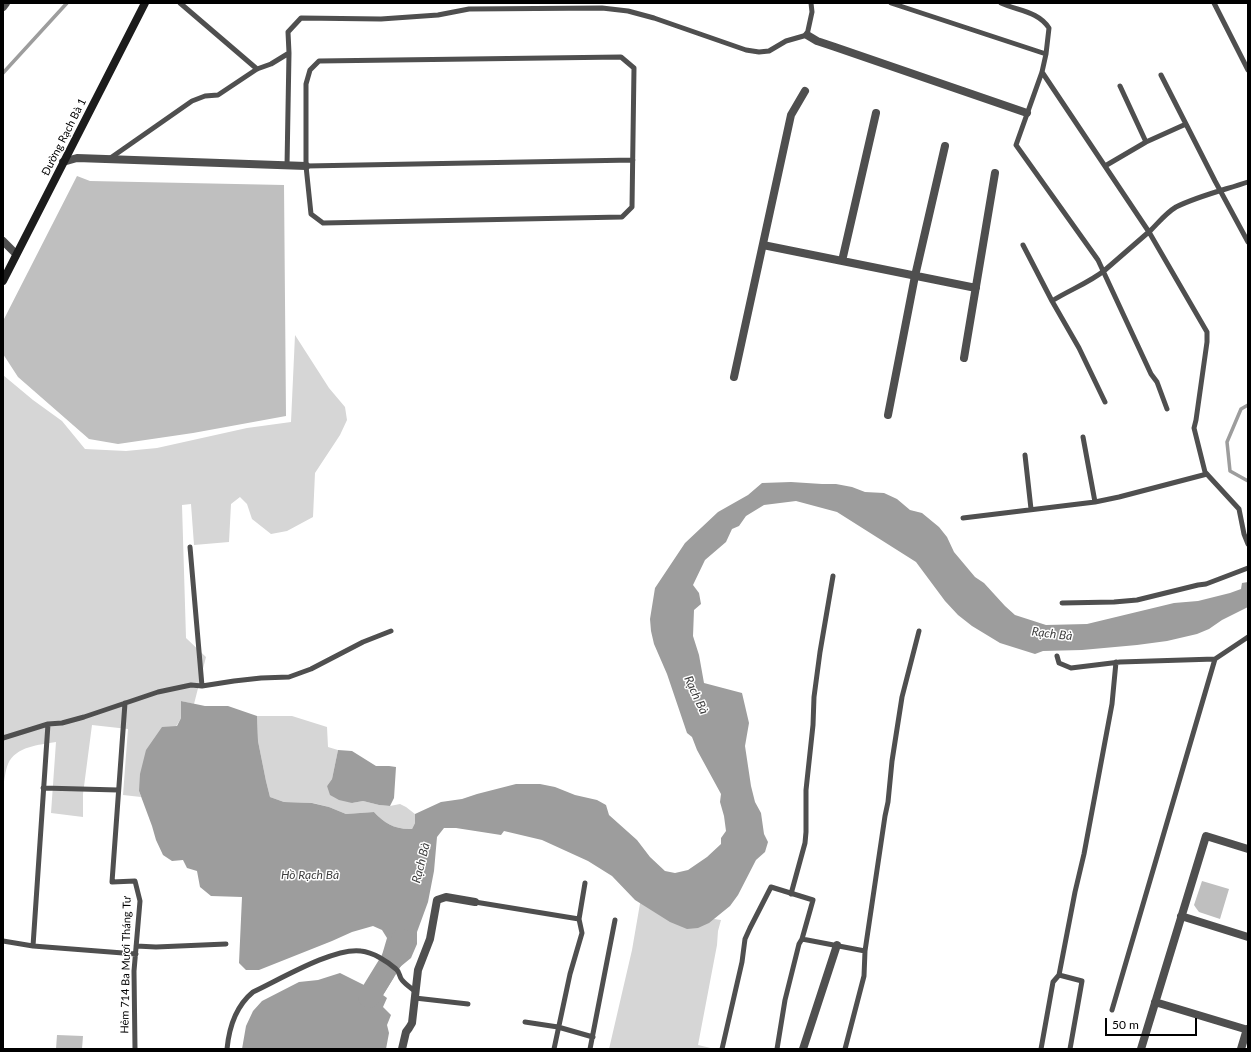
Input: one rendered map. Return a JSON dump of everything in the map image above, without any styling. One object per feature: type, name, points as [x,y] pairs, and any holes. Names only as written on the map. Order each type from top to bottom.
[{"type":"street","points":[[3,7],[6,3]]},
{"type":"street","name":"Đường Rạch Bà 1","points":[[3,281],[7,266],[16,254],[145,3]]},
{"type":"street","points":[[807,35],[817,41],[1027,113]]},
{"type":"street","points":[[734,377],[791,115],[805,91]]},
{"type":"street","points":[[842,261],[876,113]]},
{"type":"street","points":[[888,415],[915,276],[945,146]]},
{"type":"street","points":[[63,162],[77,158],[306,166]]},
{"type":"street","points":[[964,358],[995,173]]},
{"type":"street","points":[[3,241],[16,254]]},
{"type":"street","points":[[763,245],[976,288]]},
{"type":"street","points":[[1141,1049],[1206,836],[1248,849]]},
{"type":"street","points":[[402,1049],[406,1032],[412,1023],[418,970],[430,939],[437,900],[446,897],[475,902]]},
{"type":"street","points":[[1181,916],[1248,937]]},
{"type":"street","points":[[803,1049],[837,945]]},
{"type":"street","points":[[1155,1002],[1247,1030],[1241,1049]]},
{"type":"lane","points":[[287,166],[288,32],[301,18],[381,19],[438,15],[469,9],[602,8],[628,11],[654,18],[746,50],[758,52],[769,51],[786,41],[807,35],[812,12],[811,3]]},
{"type":"lane","points":[[892,3],[1046,54]]},
{"type":"lane","points":[[1001,3],[1013,9],[1034,14],[1041,18],[1049,28],[1042,72],[1016,146],[1098,260],[1151,374],[1157,382],[1167,409]]},
{"type":"lane","points":[[1214,3],[1248,70]]},
{"type":"lane","points":[[181,4],[257,69]]},
{"type":"lane","points":[[109,160],[192,100],[205,96],[218,95],[257,69],[272,64],[288,52]]},
{"type":"lane","points":[[622,56],[634,68],[632,207],[622,217],[323,223],[311,214],[306,166],[306,84],[310,70],[319,61],[622,56]]},
{"type":"lane","points":[[1042,72],[1149,232],[1206,332],[1205,356],[1194,428],[1205,472],[1239,508],[1244,534],[1248,544]]},
{"type":"lane","points":[[1161,74],[1248,242]]},
{"type":"lane","points":[[1120,86],[1146,142]]},
{"type":"lane","points":[[1105,166],[1146,142],[1186,124]]},
{"type":"lane","points":[[306,166],[633,160]]},
{"type":"lane","points":[[1052,301],[1104,271],[1149,232],[1167,213],[1175,208],[1190,201],[1248,182]]},
{"type":"lane","points":[[1023,245],[1052,301],[1079,348],[1105,402]]},
{"type":"lane","points":[[1083,437],[1095,502]]},
{"type":"lane","points":[[1025,455],[1031,509]]},
{"type":"lane","points":[[963,518],[1095,502],[1207,474]]},
{"type":"lane","points":[[190,547],[202,686]]},
{"type":"lane","points":[[1062,603],[1114,602],[1144,599],[1180,589],[1206,584],[1248,568]]},
{"type":"lane","points":[[791,894],[805,843],[806,790],[813,726],[814,697],[833,576]]},
{"type":"lane","points":[[3,738],[48,724],[62,723],[158,692],[191,685],[202,686],[261,678],[289,677],[311,669],[363,642],[391,631]]},
{"type":"lane","points":[[845,1049],[864,976],[865,951],[888,802],[892,761],[902,697],[919,631]]},
{"type":"lane","points":[[1057,656],[1059,663],[1071,668],[1116,662],[1215,659],[1248,637]]},
{"type":"lane","points":[[1112,1010],[1215,659]]},
{"type":"lane","points":[[1041,1049],[1053,982],[1059,975],[1084,854],[1112,704],[1116,662]]},
{"type":"lane","points":[[43,788],[118,790],[125,703]]},
{"type":"lane","points":[[32,946],[48,724]]},
{"type":"lane","name":"Hẻm 714 Ba Mươi Tháng Tư","points":[[118,790],[112,882],[135,882],[140,901],[134,971],[135,1049]]},
{"type":"lane","points":[[554,1049],[570,974],[582,933],[579,919],[584,883]]},
{"type":"lane","points":[[722,1049],[746,939],[771,887],[813,900],[802,939],[799,944],[785,1000],[777,1049]]},
{"type":"lane","points":[[475,902],[579,919]]},
{"type":"lane","points":[[590,1049],[615,920]]},
{"type":"lane","points":[[802,939],[865,951]]},
{"type":"lane","points":[[3,942],[32,946],[136,954]]},
{"type":"lane","points":[[136,946],[156,947],[226,944]]},
{"type":"lane","points":[[227,1049],[232,1022],[245,998],[253,992],[312,963],[351,950],[362,951],[380,958],[398,970],[401,979],[415,995],[468,1004]]},
{"type":"lane","points":[[1059,975],[1082,980],[1070,1049]]},
{"type":"lane","points":[[525,1022],[558,1027],[593,1038]]},
{"type":"shaded area","points":[[295,335],[329,388],[345,407],[347,420],[340,435],[315,473],[313,517],[287,531],[271,534],[252,519],[247,504],[240,497],[231,504],[229,542],[194,545],[191,504],[182,505],[186,638],[206,657],[194,704],[181,701],[181,718],[139,791],[141,797],[123,795],[128,729],[92,725],[83,794],[83,817],[51,813],[56,742],[29,747],[16,753],[6,769],[3,786],[3,375],[33,400],[62,421],[85,449],[126,451],[157,448],[247,428],[291,422]]},
{"type":"shaded area","points":[[257,716],[292,716],[327,727],[328,747],[338,750],[332,779],[327,786],[352,803],[363,801],[390,806],[400,804],[406,807],[415,814],[415,823],[412,829],[391,825],[374,812],[346,814],[329,807],[313,803],[284,802],[270,797],[258,741]]},
{"type":"shaded area","points":[[642,892],[694,916],[721,920],[698,1045],[715,1049],[609,1049],[632,950]]},
{"type":"water","name":"Hồ Rạch Bà","points":[[791,482],[836,484],[852,487],[865,492],[884,493],[897,499],[910,510],[922,513],[939,527],[947,537],[954,552],[975,577],[984,583],[1005,606],[1015,615],[1046,625],[1087,624],[1174,603],[1198,601],[1241,589],[1242,583],[1248,582],[1248,607],[1222,620],[1209,629],[1197,634],[1167,641],[1082,650],[1043,651],[1035,654],[1000,643],[972,626],[958,615],[945,601],[916,562],[837,512],[796,501],[764,505],[746,516],[739,526],[732,529],[726,542],[705,560],[693,585],[699,593],[701,604],[694,610],[693,636],[699,655],[704,683],[742,693],[749,723],[745,746],[751,786],[755,802],[761,813],[764,834],[768,842],[765,852],[756,860],[738,895],[730,906],[709,923],[698,928],[687,929],[670,922],[635,900],[612,876],[588,861],[542,840],[504,831],[501,835],[456,828],[444,828],[437,837],[434,871],[428,902],[417,932],[417,944],[411,958],[400,967],[382,955],[387,938],[382,930],[373,926],[352,932],[259,970],[246,970],[239,963],[242,897],[211,896],[200,887],[197,871],[187,868],[183,860],[172,861],[163,855],[156,840],[139,791],[140,774],[146,750],[162,727],[177,726],[181,718],[181,701],[205,706],[228,706],[257,716],[258,741],[270,797],[284,802],[312,803],[329,807],[346,814],[374,812],[391,825],[412,829],[415,823],[415,814],[441,802],[462,799],[516,784],[540,784],[597,800],[606,805],[609,815],[637,840],[650,857],[665,871],[675,873],[688,870],[707,857],[721,844],[721,838],[726,831],[720,802],[721,794],[697,750],[692,737],[687,733],[667,674],[654,644],[650,619],[655,588],[685,543],[718,512],[748,495],[762,483]]},
{"type":"water","points":[[338,750],[352,751],[376,766],[396,767],[394,798],[390,806],[363,801],[352,803],[339,800],[330,795],[327,786],[332,779]]},
{"type":"water","points":[[380,968],[394,977],[383,995],[387,998],[383,1007],[391,1015],[387,1025],[389,1033],[386,1049],[242,1049],[246,1026],[253,1011],[262,1001],[299,982],[318,980],[340,973],[368,987]]},
{"type":"building","points":[[77,176],[90,181],[284,185],[286,416],[193,433],[118,444],[89,439],[18,377],[3,354],[3,321]]},
{"type":"building","points":[[1202,881],[1229,889],[1220,919],[1199,912],[1194,905]]},
{"type":"building","points":[[57,1035],[83,1036],[82,1049],[56,1049]]},
{"type":"waterway","points":[[3,73],[67,3]]},
{"type":"waterway","name":"Rạch Bà","points":[[1248,405],[1241,409],[1227,442],[1230,471],[1248,481]]},
{"type":"waterway","name":"Rạch Bà","points":[[369,997],[401,945],[402,940]]}]
